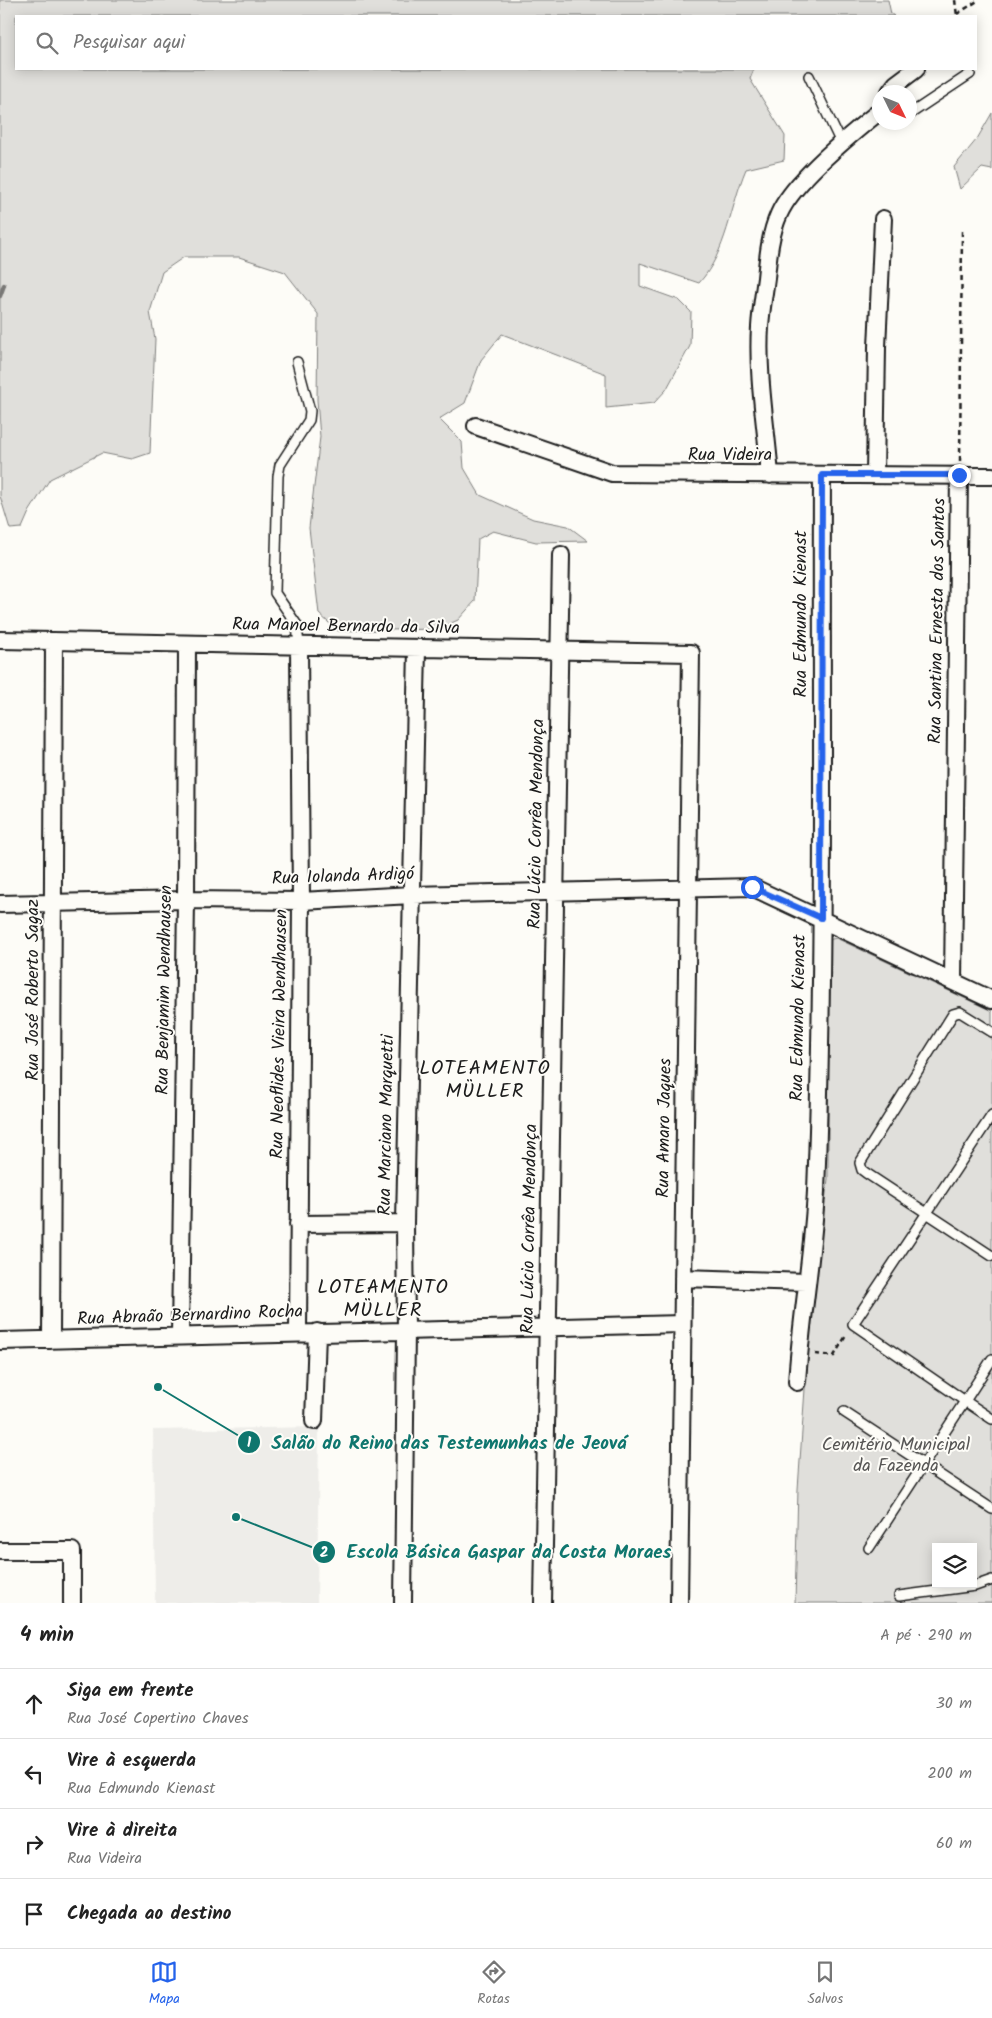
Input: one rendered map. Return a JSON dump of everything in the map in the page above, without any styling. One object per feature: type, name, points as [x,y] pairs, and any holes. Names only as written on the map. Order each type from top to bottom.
[{"type":"street","points":[[895,85],[915,70]]},
{"type":"street","points":[[770,475],[761,378],[760,327],[770,247],[779,215],[788,200],[841,143],[872,118]]},
{"type":"street","points":[[875,475],[876,361],[883,219]]},
{"type":"street","name":"Rua Videira","points":[[476,426],[612,474],[992,476]]},
{"type":"street","name":"Rua Edmundo Kienast","points":[[797,1382],[816,1188],[821,918],[822,475]]},
{"type":"street","name":"Rua Santina Ernesta dos Santos","points":[[953,982],[959,475]]},
{"type":"street","name":"Rua Lúcio Corrêa Mendonça","points":[[543,1603],[561,555]]},
{"type":"street","name":"Rua Manoel Bernardo da Silva","points":[[0,640],[691,653]]},
{"type":"street","name":"Rua José Roberto Sagaz","points":[[51,1340],[54,641]]},
{"type":"street","name":"Rua Benjamim Wendhausen","points":[[180,1336],[186,900],[187,644]]},
{"type":"street","name":"Rua Neoflides Vieira Wendhausen","points":[[298,1333],[301,900],[299,646]]},
{"type":"street","name":"Rua Marciano Marquetti","points":[[403,1603],[406,1331],[405,1223],[417,648]]},
{"type":"street","name":"Rua Amaro Jaques","points":[[679,1603],[691,653]]},
{"type":"street","name":"Rua Iolanda Ardigó","points":[[0,904],[186,900],[301,900],[412,895],[752,887],[992,1000]]},
{"type":"street","points":[[298,1224],[405,1223]]},
{"type":"street","points":[[683,1278],[806,1282]]},
{"type":"street","name":"Rua Abraão Bernardino Rocha","points":[[0,1341],[317,1332],[548,1329],[682,1324]]},
{"type":"street","points":[[314,1421],[317,1332]]},
{"type":"street","points":[[0,1552],[72,1550],[72,1603]]},
{"type":"lane","points":[[917,109],[970,74]]},
{"type":"lane","points":[[809,76],[841,143]]},
{"type":"lane","points":[[297,362],[310,411],[309,420],[280,465],[275,593],[296,625],[299,646]]},
{"type":"lane","points":[[992,1032],[960,1012],[953,1014],[861,1159],[862,1170],[992,1256]]},
{"type":"lane","points":[[992,1115],[926,1211],[853,1324],[992,1419]]},
{"type":"lane","points":[[869,1548],[992,1359]]},
{"type":"lane","points":[[844,1412],[992,1509]]},
{"type":"lane","points":[[899,1596],[975,1586],[992,1580]]},
{"type":"path","points":[[955,0],[957,15],[979,0]]},
{"type":"path","name":"Rua Santina Ernesta dos Santos","points":[[959,475],[962,230]]},
{"type":"path","points":[[807,1353],[834,1356],[853,1324]]},
{"type":"shaded area","points":[[319,1427],[317,1603],[155,1603],[153,1430]]},
{"type":"green space","points":[[0,0],[888,0],[892,15],[15,15],[15,70],[754,70],[750,79],[785,136],[784,160],[746,169],[722,243],[708,271],[699,283],[640,263],[640,286],[679,300],[691,312],[690,346],[666,390],[654,403],[606,408],[606,374],[502,334],[481,360],[465,403],[439,419],[462,442],[464,468],[480,495],[533,519],[568,526],[588,541],[536,542],[493,531],[478,539],[475,601],[458,620],[438,629],[338,631],[319,614],[309,528],[320,437],[317,400],[318,314],[285,272],[239,257],[184,257],[162,272],[150,312],[155,339],[150,453],[132,459],[102,453],[50,479],[29,512],[22,528],[10,529],[0,496]]},
{"type":"green space","points":[[992,113],[992,170],[982,168],[960,189],[954,167],[977,139]]},
{"type":"green space","name":"Cemitério Municipal da Fazenda","points":[[836,938],[992,1011],[992,1603],[795,1603],[798,1489],[811,1303],[828,1179],[828,940]]},
{"type":"waterway","points":[[0,296],[4,285]]},
{"type":"place","name":"Salão do Reino das Testemunhas de Jeová","points":[[158,1387]]},
{"type":"place","name":"Escola Básica Gaspar da Costa Moraes","points":[[236,1517]]},
{"type":"district","name":"LOTEAMENTO MÜLLER","points":[[485,1080]]},
{"type":"district","name":"LOTEAMENTO MÜLLER","points":[[383,1300]]},
{"type":"route","points":[[752,887],[821,918],[822,475],[959,475]]}]
